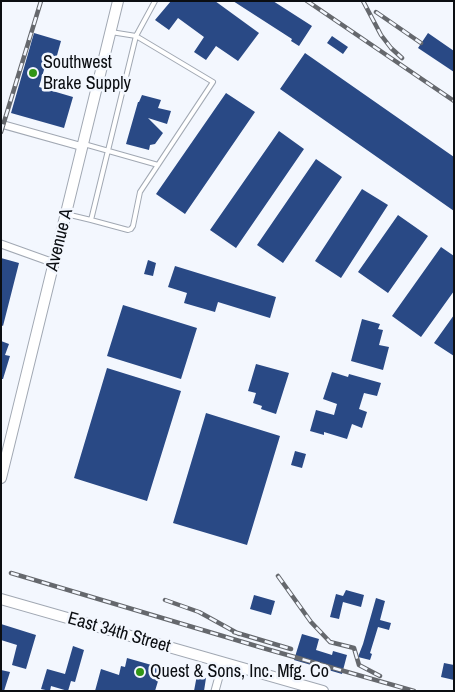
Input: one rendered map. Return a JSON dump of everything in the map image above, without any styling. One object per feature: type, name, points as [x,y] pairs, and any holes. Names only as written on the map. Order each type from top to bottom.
[{"type":"main road","name":"Avenue A","points":[[1,478],[118,1]]},
{"type":"main road","name":"East 34th Street","points":[[1,600],[323,691]]},
{"type":"street","points":[[1,124],[83,146]]},
{"type":"street","points":[[1,244],[54,263]]},
{"type":"street","points":[[215,691],[223,662]]},
{"type":"lane","points":[[91,220],[136,36],[155,1]]},
{"type":"lane","points":[[66,214],[128,230],[131,229],[140,192],[213,82],[136,36],[111,32]]},
{"type":"lane","points":[[83,146],[109,151],[158,165]]},
{"type":"building","points":[[171,1],[215,1],[259,33],[238,61],[216,46],[206,60],[194,52],[204,37],[178,18],[169,30],[155,20]]},
{"type":"building","points":[[233,1],[273,1],[312,26],[299,46],[291,41],[292,39]]},
{"type":"building","name":"Southwest Brake Supply","points":[[34,33],[61,41],[56,59],[48,56],[39,87],[73,97],[64,128],[11,113]]},
{"type":"building","points":[[428,33],[454,51],[454,72],[418,48]]},
{"type":"building","points":[[332,36],[348,47],[343,54],[327,43]]},
{"type":"building","points":[[305,53],[454,157],[454,211],[280,89]]},
{"type":"building","points":[[226,93],[255,112],[185,214],[156,194]]},
{"type":"building","points":[[142,95],[161,100],[158,108],[171,111],[167,124],[148,118],[163,133],[155,144],[150,145],[149,150],[126,144],[138,102]]},
{"type":"building","points":[[279,131],[304,149],[236,248],[210,230]]},
{"type":"building","points":[[316,159],[342,177],[283,263],[257,245]]},
{"type":"building","points":[[362,189],[388,205],[341,278],[315,261]]},
{"type":"building","points":[[398,215],[428,236],[388,293],[358,272]]},
{"type":"building","points":[[441,247],[454,256],[454,291],[421,337],[392,316]]},
{"type":"building","points":[[1,258],[19,263],[3,326],[1,325]]},
{"type":"building","points":[[148,260],[156,263],[153,276],[144,274]]},
{"type":"building","points":[[175,266],[276,297],[270,318],[218,302],[215,312],[184,303],[187,293],[168,287]]},
{"type":"building","points":[[123,305],[197,328],[181,379],[107,356]]},
{"type":"building","points":[[454,315],[454,356],[434,343]]},
{"type":"building","points":[[362,319],[380,324],[378,329],[383,330],[379,345],[389,347],[383,370],[351,361]]},
{"type":"building","points":[[1,341],[9,344],[5,355],[10,356],[3,379],[1,379]]},
{"type":"building","points":[[256,364],[289,373],[276,414],[261,409],[262,406],[253,403],[256,393],[248,391]]},
{"type":"building","points":[[107,368],[181,391],[147,501],[74,478]]},
{"type":"building","points":[[332,372],[348,377],[349,374],[381,383],[377,396],[364,393],[359,409],[367,412],[362,428],[352,424],[347,439],[324,432],[324,435],[310,431],[316,410],[334,415],[337,404],[323,399]]},
{"type":"building","points":[[206,413],[280,436],[247,545],[173,523]]},
{"type":"building","points":[[295,451],[306,454],[302,468],[291,465]]},
{"type":"building","points":[[346,590],[364,595],[361,607],[343,602],[339,619],[330,617],[336,594],[343,596]]},
{"type":"building","points":[[254,595],[275,601],[271,615],[250,609]]},
{"type":"building","points":[[376,598],[385,601],[380,620],[391,623],[389,630],[378,627],[370,653],[372,654],[370,660],[358,657]]},
{"type":"building","points":[[1,624],[36,635],[26,669],[12,665],[17,645],[1,640]]},
{"type":"building","points":[[302,634],[319,639],[316,650],[332,655],[333,651],[347,655],[342,674],[294,660]]},
{"type":"building","points":[[73,646],[84,650],[75,682],[71,681],[68,691],[51,686],[50,691],[41,689],[47,669],[65,674]]},
{"type":"building","name":"Quest & Sons, Inc. Mfg. Co","points":[[127,658],[162,668],[155,691],[95,691],[101,669],[119,675],[121,666],[125,667]]},
{"type":"building","points":[[444,663],[454,665],[454,680],[441,677]]},
{"type":"building","points":[[1,670],[10,672],[4,691],[1,691]]},
{"type":"building","points":[[197,675],[206,678],[204,691],[194,691]]},
{"type":"railway","points":[[1,132],[41,1]]},
{"type":"railway","points":[[307,1],[454,101]]},
{"type":"railway","points":[[363,1],[381,35],[402,58]]},
{"type":"railway","points":[[376,12],[421,43]]},
{"type":"railway","points":[[11,573],[414,691]]},
{"type":"railway","points":[[278,576],[311,622],[330,642],[354,648],[359,665],[380,676]]},
{"type":"railway","points":[[165,600],[199,612],[239,634]]},
{"type":"railway","points":[[234,632],[291,649]]},
{"type":"place","name":"Southwest Brake Supply","points":[[33,73]]},
{"type":"place","name":"Quest & Sons, Inc. Mfg. Co","points":[[140,672]]}]
